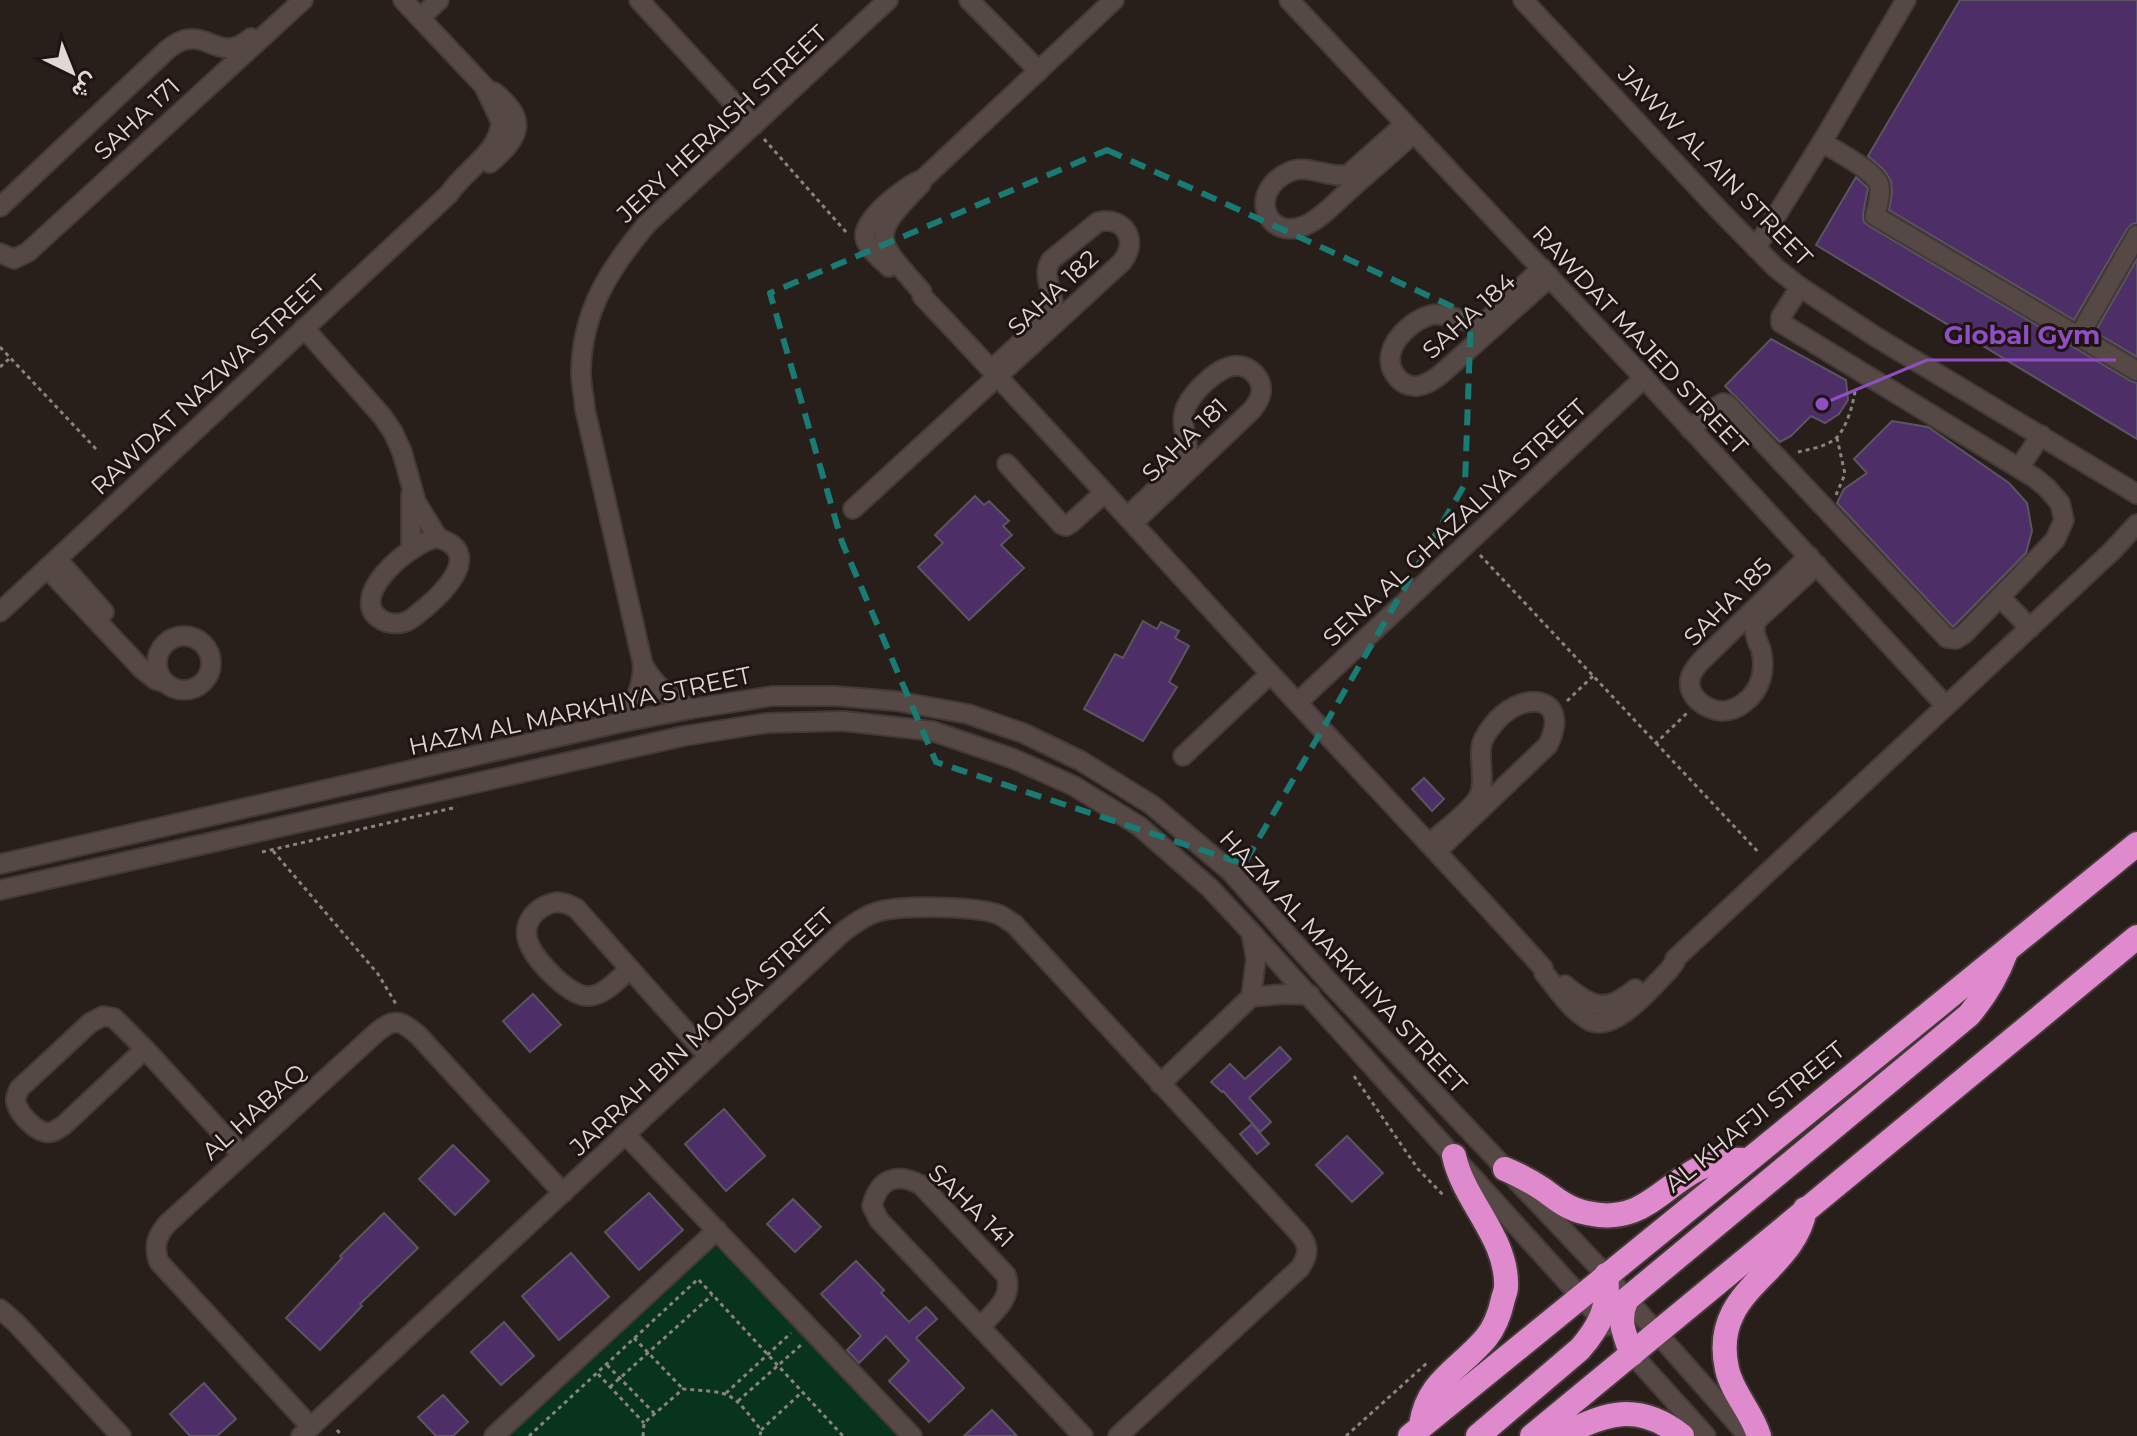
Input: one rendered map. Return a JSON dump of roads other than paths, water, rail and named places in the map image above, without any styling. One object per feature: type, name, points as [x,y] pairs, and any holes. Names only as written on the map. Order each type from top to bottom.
[{"type":"highway","name":"AL KHAFJI STREET","points":[[1416,1431],[2137,844]]},
{"type":"highway","points":[[1532,1436],[2137,937]]},
{"type":"highway","points":[[1632,1354],[1621,1324],[1627,1299],[1969,1015],[1998,974],[2006,950]]},
{"type":"highway","points":[[1416,1431],[1431,1393],[1486,1338],[1500,1312],[1507,1285],[1499,1249],[1464,1187],[1454,1156]]},
{"type":"highway","points":[[1505,1169],[1569,1207],[1603,1216],[1619,1215],[1651,1203],[1688,1175],[1710,1164],[1746,1160]]},
{"type":"highway","points":[[1759,1436],[1754,1421],[1731,1383],[1727,1369],[1725,1347],[1728,1325],[1740,1300],[1794,1241],[1800,1231],[1805,1209]]},
{"type":"highway","points":[[1478,1436],[1580,1349],[1602,1320],[1607,1299],[1606,1275]]},
{"type":"highway","points":[[1561,1436],[1591,1420],[1619,1414],[1650,1418],[1682,1436]]},
{"type":"street","name":"SAHA 171","points":[[0,207],[167,50],[186,39],[217,47],[237,48],[291,0]]},
{"type":"street","name":"SAHA 171","points":[[0,253],[14,259],[28,252],[303,0]]},
{"type":"street","name":"RAWDAT NAZWA STREET","points":[[0,612],[449,194],[499,137],[499,115],[484,86],[403,0]]},
{"type":"street","points":[[420,18],[439,0]]},
{"type":"street","points":[[639,0],[754,125]]},
{"type":"street","points":[[969,0],[1039,71]]},
{"type":"street","points":[[1114,0],[922,180],[889,218],[883,237],[885,245],[922,296],[1270,674],[1434,847],[1543,968],[1584,1000],[1609,1005],[1625,997],[1667,961],[1675,959],[2112,551],[2137,524]]},
{"type":"street","name":"JAWW AL AIN STREET","points":[[1523,0],[1776,268],[1865,330],[2137,494]]},
{"type":"street","points":[[1756,248],[1906,0]]},
{"type":"street","name":"RAWDAT MAJED STREET","points":[[1297,3],[1409,129],[1546,272],[1946,706]]},
{"type":"street","name":"JERY HERAISH STREET","points":[[618,723],[630,711],[638,695],[643,665],[585,409],[581,373],[588,325],[602,286],[638,234],[876,4]]},
{"type":"street","points":[[205,42],[214,57],[213,82]]},
{"type":"street","points":[[1409,129],[1331,207],[1305,226],[1282,228],[1265,212],[1264,200],[1269,188],[1287,173],[1306,169],[1338,176],[1349,174],[1409,129]]},
{"type":"street","points":[[1822,142],[1879,182],[1875,216],[2137,371]]},
{"type":"street","points":[[1320,172],[1329,188],[1331,207]]},
{"type":"street","points":[[922,180],[917,180],[873,217],[865,237],[878,256],[917,296],[922,296]]},
{"type":"street","name":"SAHA 182","points":[[1106,220],[1121,226],[1130,240],[1127,256],[1084,298],[995,373],[1054,309],[1046,273],[1051,260],[1098,222],[1106,220]]},
{"type":"street","points":[[2079,336],[2137,235]]},
{"type":"street","name":"SAHA 184","points":[[1546,272],[1468,350],[1429,383],[1407,385],[1396,376],[1391,366],[1391,352],[1408,329],[1430,315],[1440,314],[1479,323],[1486,321],[1546,272]]},
{"type":"street","points":[[1690,429],[1723,403],[1727,404],[1947,638],[1956,639],[1964,634],[2055,540],[2064,520],[2060,503],[2047,488],[1781,323],[1781,317],[1800,287]]},
{"type":"street","points":[[1052,294],[1068,299],[1084,298]]},
{"type":"street","points":[[1456,319],[1468,350]]},
{"type":"street","points":[[304,328],[393,432],[423,514],[438,538],[453,546],[458,553],[460,561],[454,577],[408,621],[398,624],[378,616],[371,597],[374,586],[411,550],[438,538]]},
{"type":"street","name":"SAHA 181","points":[[1240,365],[1249,369],[1256,375],[1261,393],[1252,410],[1130,520],[1187,460],[1189,452],[1183,423],[1192,396],[1222,370],[1240,365]]},
{"type":"street","points":[[853,509],[995,373]]},
{"type":"street","name":"SENA AL GHAZALIYA STREET","points":[[1298,702],[1644,378]]},
{"type":"street","points":[[2019,468],[2041,435]]},
{"type":"street","points":[[1187,439],[1204,443],[1221,440]]},
{"type":"street","points":[[1007,464],[1062,525],[1071,523],[1104,493]]},
{"type":"street","points":[[411,488],[411,550]]},
{"type":"street","name":"SAHA 185","points":[[1813,561],[1757,620],[1754,632],[1763,667],[1762,679],[1749,699],[1738,707],[1724,711],[1709,709],[1699,702],[1690,678],[1700,662],[1813,561]]},
{"type":"street","points":[[52,564],[136,647],[157,658]]},
{"type":"street","points":[[52,564],[142,669],[156,680],[182,691],[202,684],[211,666],[206,646],[188,636],[177,636],[168,641],[160,648],[157,658],[156,667],[163,682]]},
{"type":"street","points":[[2000,597],[2030,628]]},
{"type":"street","points":[[1728,634],[1743,636],[1759,645]]},
{"type":"street","name":"JERY HERAISH STREET","points":[[643,665],[662,691],[690,709]]},
{"type":"street","points":[[1183,756],[1270,674]]},
{"type":"street","name":"HAZM AL MARKHIYA STREET","points":[[0,864],[618,723],[772,696],[835,696],[896,701],[968,714],[1023,733],[1081,761],[1152,805],[1229,870],[1330,983],[1606,1275],[1748,1436]]},
{"type":"street","points":[[1538,701],[1548,707],[1555,724],[1548,745],[1434,847],[1477,800],[1482,786],[1480,747],[1483,738],[1500,718],[1522,702],[1538,701]]},
{"type":"street","name":"HAZM AL MARKHIYA STREET","points":[[0,890],[684,736],[767,723],[843,721],[932,731],[1014,759],[1074,786],[1139,826],[1210,888],[1706,1436]]},
{"type":"street","points":[[1482,769],[1517,775]]},
{"type":"street","points":[[630,969],[603,992],[592,997],[571,991],[529,946],[526,936],[531,916],[547,904],[557,902],[576,908],[709,1057]]},
{"type":"street","name":"JARRAH BIN MOUSA STREET","points":[[306,1431],[843,932],[877,912],[895,909],[970,909],[999,915],[1025,934],[1304,1238],[1308,1249],[1307,1258],[1300,1268],[1118,1436]]},
{"type":"street","points":[[1251,932],[1256,959],[1251,997]]},
{"type":"street","points":[[1160,1084],[1251,997],[1310,995]]},
{"type":"street","points":[[145,1049],[54,1132],[46,1133],[38,1129],[18,1108],[19,1089],[97,1018],[114,1018],[145,1049],[242,1155]]},
{"type":"street","name":"AL HABAQ","points":[[306,1431],[163,1268],[155,1253],[159,1234],[167,1224],[377,1032],[394,1022],[402,1023],[418,1035],[563,1193]]},
{"type":"street","points":[[625,1134],[912,1436]]},
{"type":"street","name":"SAHA 141","points":[[980,1327],[1008,1294],[1006,1275],[921,1185],[908,1178],[896,1177],[884,1184],[875,1193],[872,1206],[879,1220],[980,1327],[1083,1436]]},
{"type":"street","points":[[494,1436],[717,1230]]},
{"type":"street","points":[[0,1309],[121,1436]]},
{"type":"place","name":"Global Gym","points":[[1822,404]]}]
